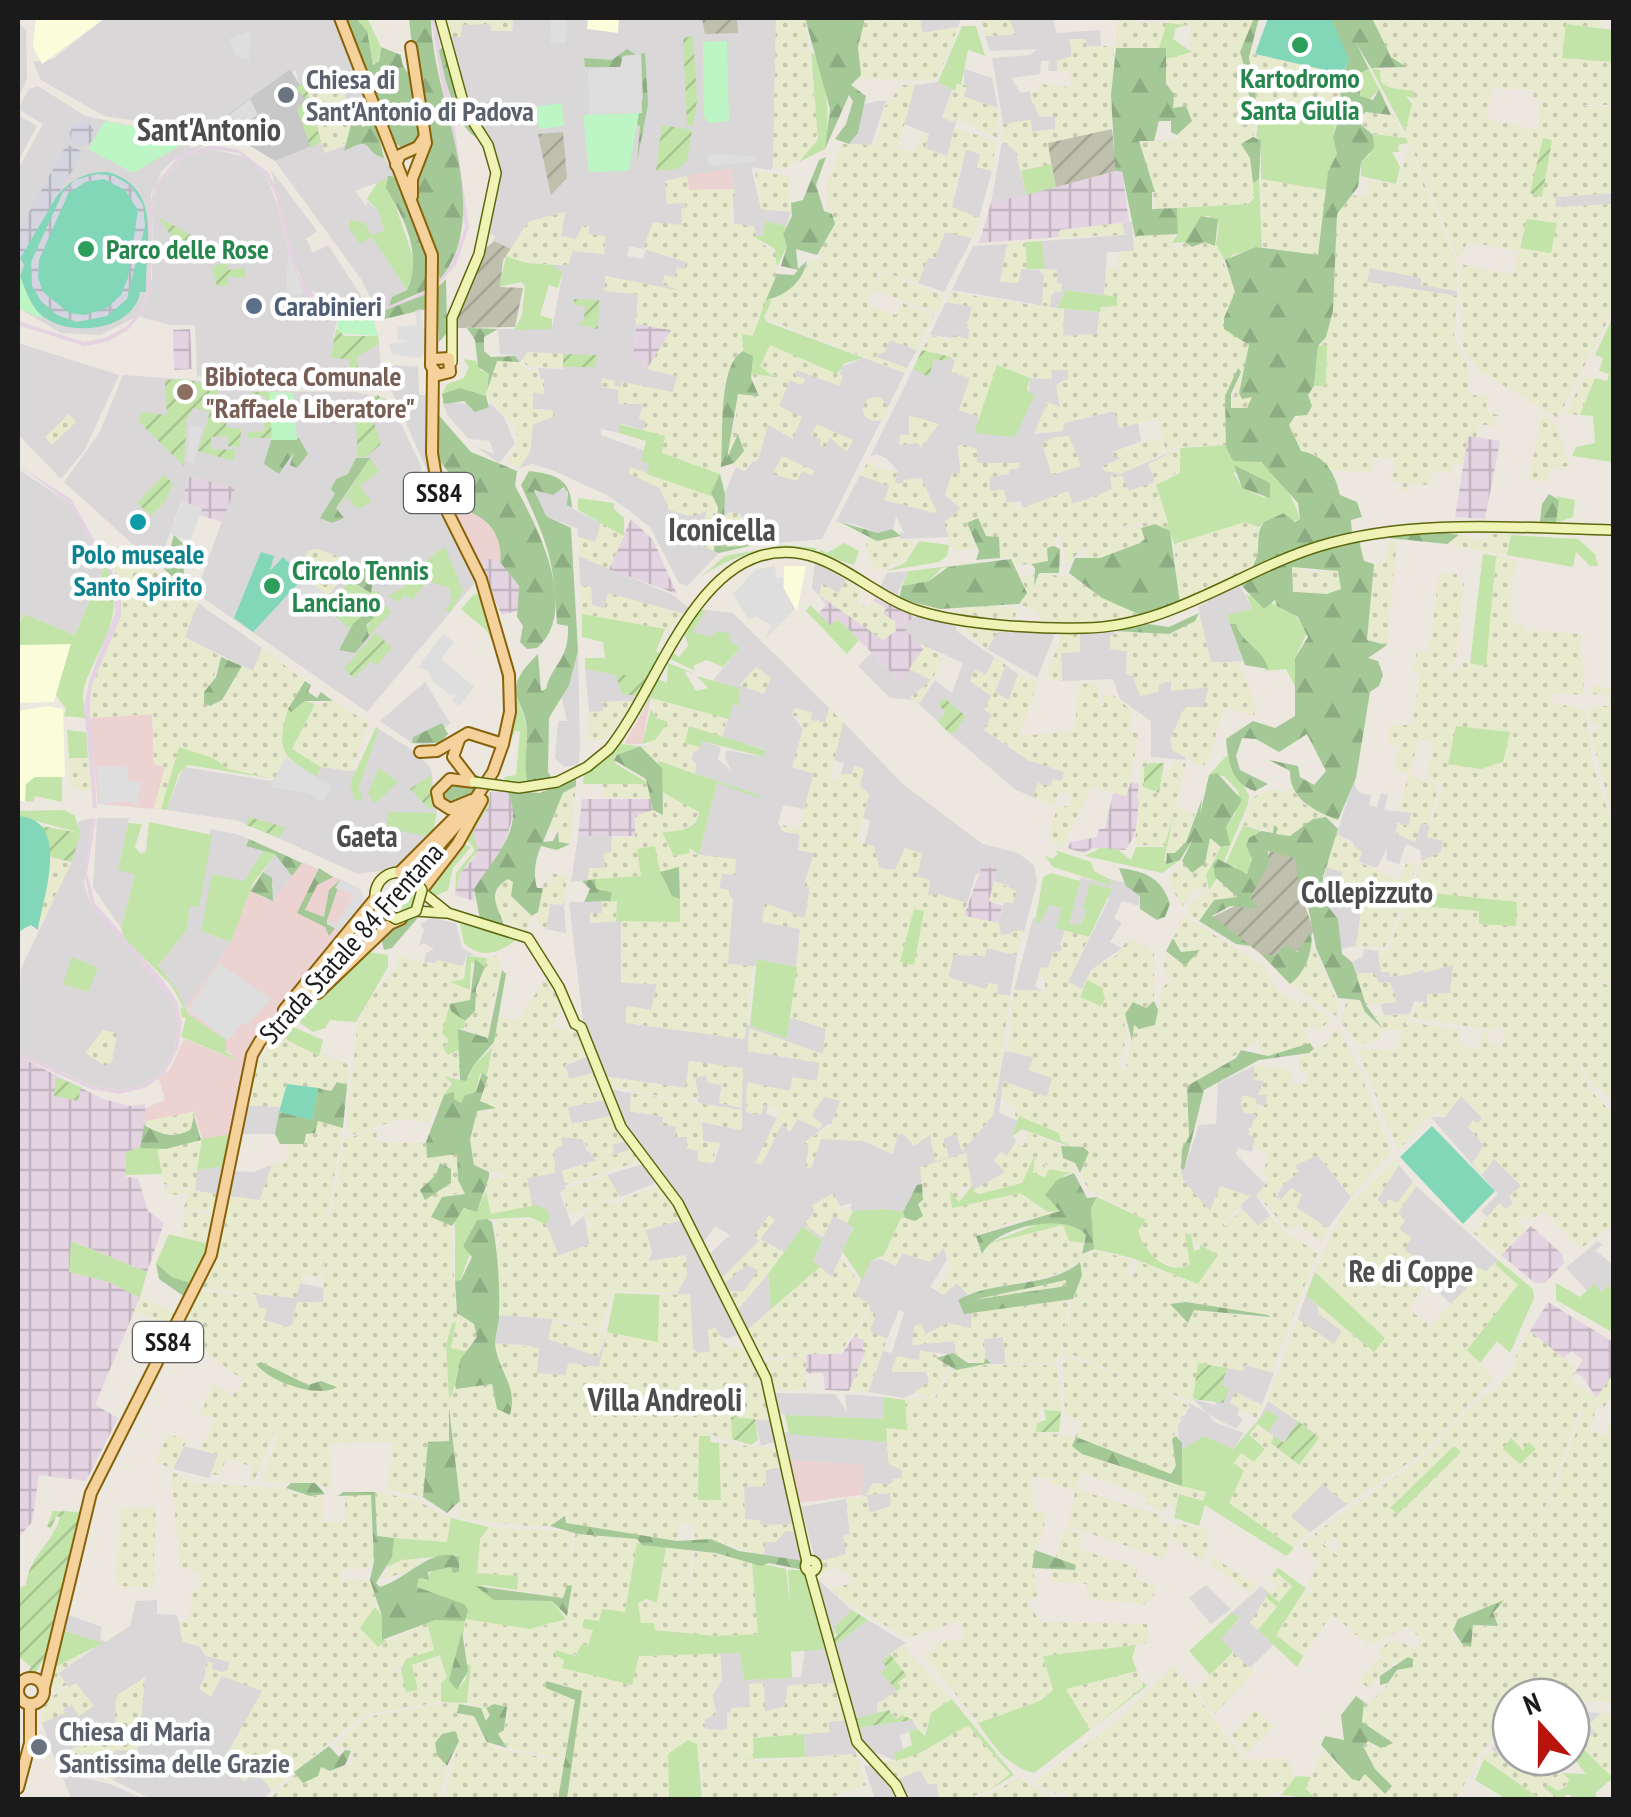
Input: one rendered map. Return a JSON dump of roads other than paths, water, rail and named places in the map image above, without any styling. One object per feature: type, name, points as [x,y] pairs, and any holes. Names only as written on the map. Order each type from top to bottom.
[{"type":"main road","name":"Strada Statale 84 Frentana","points":[[340,18],[432,255],[434,337],[444,375],[432,399]]},
{"type":"main road","points":[[440,18],[465,109],[492,153],[496,173],[479,254],[452,318],[454,341],[440,360]]},
{"type":"main road","points":[[407,51],[416,72],[425,132],[425,152],[412,179],[412,203]]},
{"type":"main road","points":[[396,165],[405,151],[418,147],[425,132]]},
{"type":"main road","points":[[385,136],[405,151]]},
{"type":"main road","points":[[396,165],[419,163]]},
{"type":"main road","name":"Strada Statale 84 Frentana","points":[[44,1688],[91,1493],[212,1254],[246,1070],[260,1041],[416,874],[493,772],[503,744],[510,704],[506,657],[482,579],[440,495],[434,469],[432,399],[440,360]]},
{"type":"main road","points":[[473,800],[450,810],[440,802],[437,792],[450,778],[519,788],[557,782],[595,762],[616,740],[701,600],[738,566],[785,552],[833,563],[895,602],[946,616],[1095,628],[1142,620],[1294,555],[1341,540],[1416,529],[1614,530]]},
{"type":"main road","points":[[420,752],[437,751],[459,736],[506,730]]},
{"type":"main road","points":[[474,782],[459,770],[452,754],[460,738],[478,734],[503,744]]},
{"type":"main road","points":[[416,911],[431,875],[471,823],[493,772]]},
{"type":"main road","points":[[276,1023],[377,904],[380,881],[406,874],[473,800]]},
{"type":"main road","points":[[406,874],[448,914]]},
{"type":"main road","points":[[377,904],[395,921]]},
{"type":"main road","points":[[292,1009],[312,998],[395,921],[416,911],[448,914],[528,938],[559,986],[575,1024],[581,1027],[621,1127],[678,1203],[774,1398],[809,1564],[852,1730],[862,1751],[896,1785],[903,1800]]},
{"type":"main road","name":"Strada Statale 84 Frentana","points":[[34,1678],[48,1660]]},
{"type":"main road","points":[[18,1788],[30,1743],[26,1702],[42,1699],[44,1688],[34,1678]]},
{"type":"main road","name":"SS84","points":[[26,1702],[20,1683],[34,1678]]},
{"type":"place","name":"Kartodromo Santa Giulia","points":[[1300,45]]},
{"type":"place","name":"Chiesa di Sant'Antonio di Padova","points":[[286,95]]},
{"type":"place","name":"Parco delle Rose","points":[[86,249]]},
{"type":"place","name":"Carabinieri","points":[[254,306]]},
{"type":"place","name":"Bibioteca Comunale \"Raffaele Liberatore\"","points":[[185,392]]},
{"type":"place","name":"Polo museale Santo Spirito","points":[[138,522]]},
{"type":"place","name":"Circolo Tennis Lanciano","points":[[272,586]]},
{"type":"place","name":"Chiesa di Maria Santissima delle Grazie","points":[[39,1747]]},
{"type":"district","name":"Sant'Antonio","points":[[209,130]]},
{"type":"district","name":"Iconicella","points":[[722,530]]},
{"type":"district","name":"Gaeta","points":[[367,837]]},
{"type":"district","name":"Collepizzuto","points":[[1367,893]]},
{"type":"district","name":"Re di Coppe","points":[[1411,1272]]},
{"type":"district","name":"Villa Andreoli","points":[[665,1400]]}]
